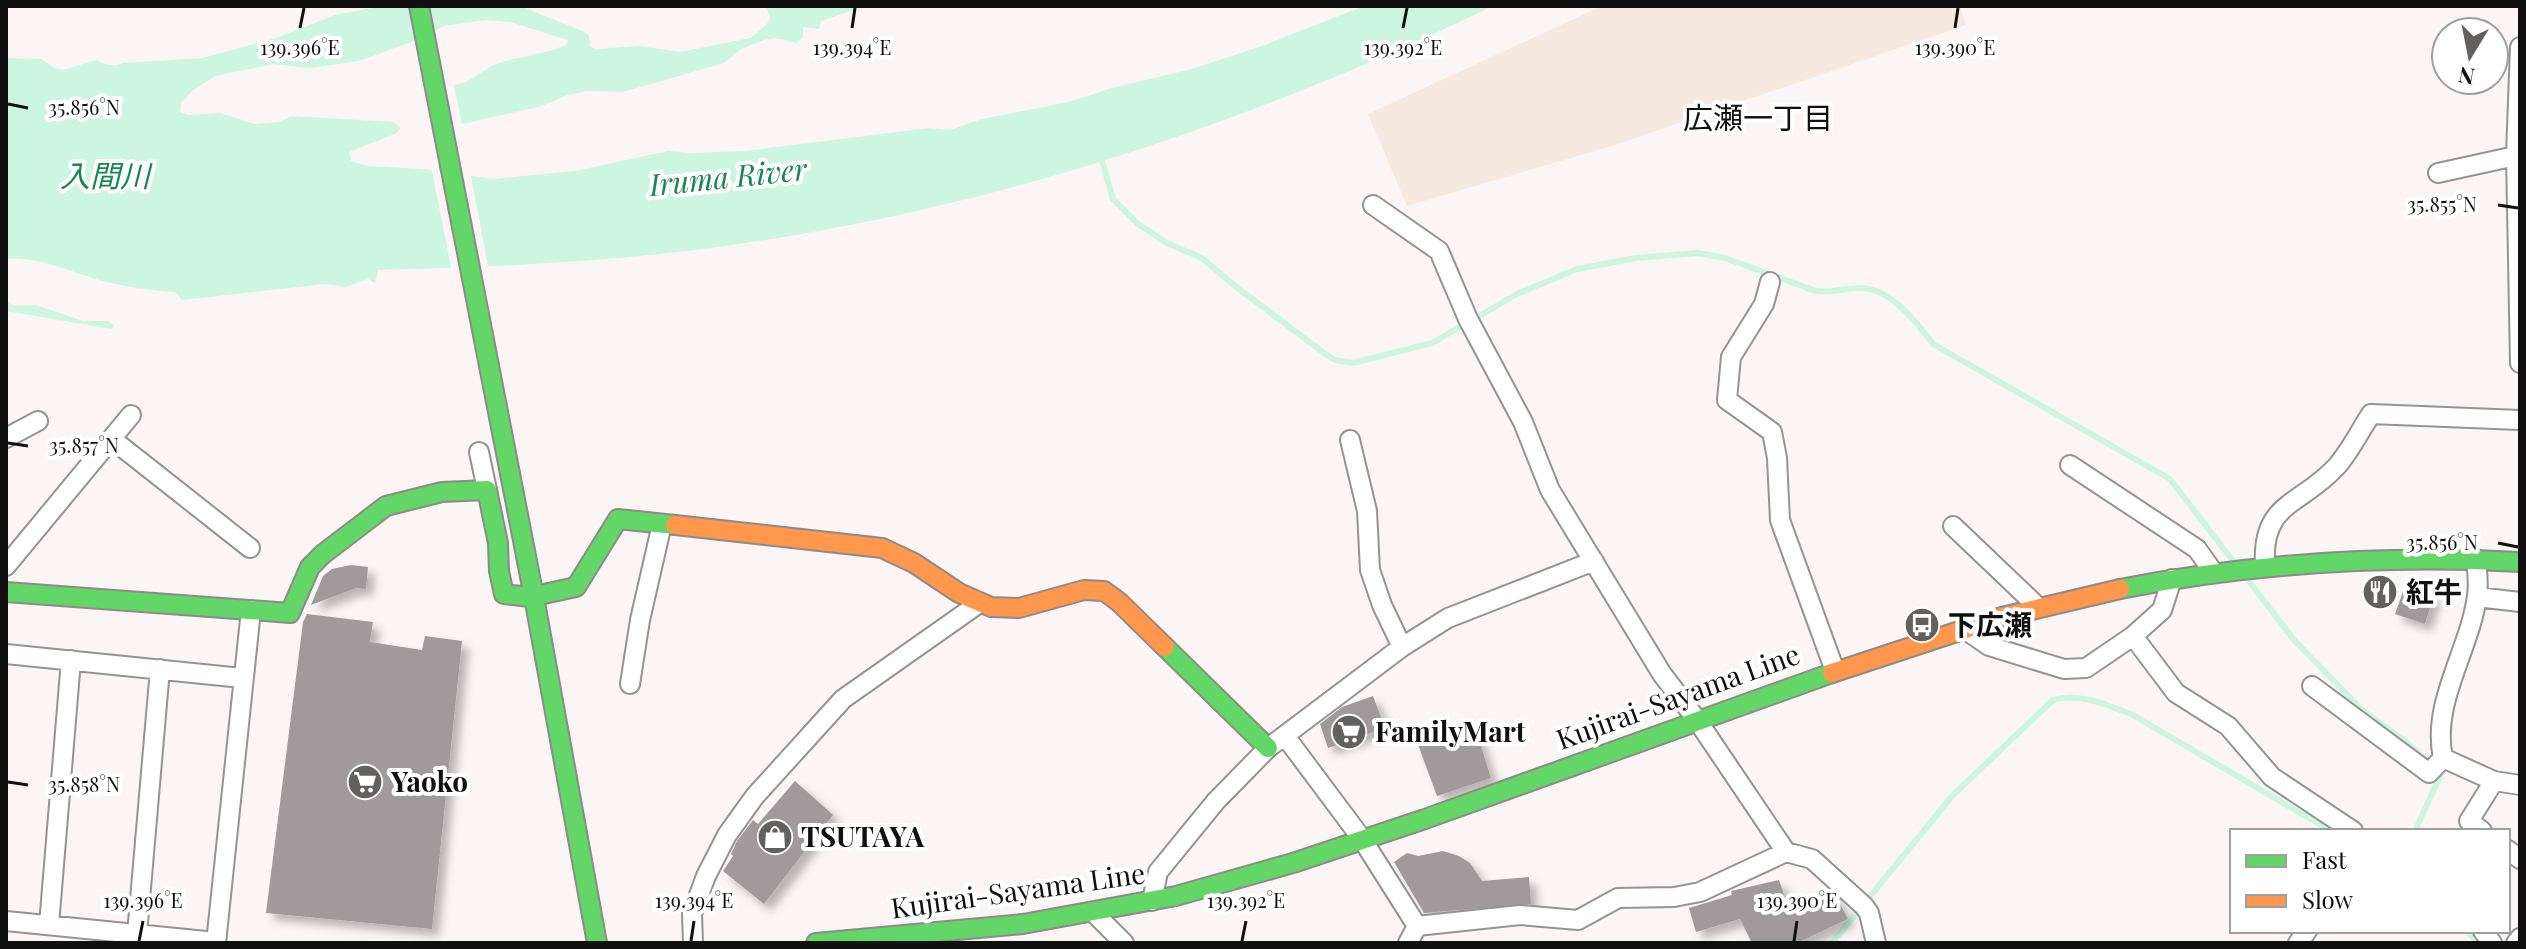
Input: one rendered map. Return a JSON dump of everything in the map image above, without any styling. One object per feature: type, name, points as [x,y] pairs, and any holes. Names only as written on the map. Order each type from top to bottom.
[{"type":"street","points":[[419,6],[534,597],[597,943]]},
{"type":"street","points":[[2520,47],[2520,363]]},
{"type":"street","points":[[2438,173],[2518,155]]},
{"type":"street","points":[[1373,205],[1439,251],[1470,322],[1523,422],[1550,490],[1662,674],[1697,720],[1786,852]]},
{"type":"street","points":[[1770,282],[1764,304],[1731,357],[1727,400],[1772,432],[1777,458],[1780,520],[1835,671]]},
{"type":"street","points":[[2260,567],[2271,522],[2281,510],[2337,466],[2371,414],[2520,420]]},
{"type":"street","points":[[6,566],[131,415]]},
{"type":"street","points":[[6,438],[38,421]]},
{"type":"street","points":[[113,440],[250,548]]},
{"type":"street","points":[[1350,440],[1367,511],[1370,570],[1402,647]]},
{"type":"street","points":[[479,452],[498,543],[499,571],[504,594],[508,596],[534,597],[576,587],[618,519],[882,548],[900,554],[978,604],[1009,609],[1086,590],[1102,590],[1119,602],[1268,748]]},
{"type":"street","points":[[2070,465],[2197,549],[2220,572]]},
{"type":"street","points":[[6,592],[290,613],[310,567],[386,506],[442,492],[487,490]]},
{"type":"street","points":[[630,684],[640,620],[662,524]]},
{"type":"street","points":[[1953,526],[2038,607]]},
{"type":"street","points":[[2443,758],[2439,743],[2441,716],[2477,597],[2476,559]]},
{"type":"street","name":"Kujirai-Sayama Line","points":[[816,943],[890,940],[1095,914],[1224,884],[1362,839],[1835,671],[1963,628],[2038,607],[2172,579],[2332,560],[2476,559],[2520,562]]},
{"type":"street","points":[[1152,901],[1158,872],[1216,801],[1268,748],[1402,647],[1448,618],[1594,561]]},
{"type":"street","points":[[1963,628],[1989,646],[2064,669],[2086,668],[2133,636],[2162,610],[2172,579]]},
{"type":"street","points":[[2477,597],[2520,602]]},
{"type":"street","points":[[693,943],[692,914],[706,876],[727,835],[755,796],[843,699],[978,604]]},
{"type":"street","points":[[6,921],[216,942],[251,610]]},
{"type":"street","points":[[2133,636],[2176,693],[2228,726],[2272,777],[2348,829]]},
{"type":"street","points":[[6,654],[242,678]]},
{"type":"street","points":[[49,925],[71,660]]},
{"type":"street","points":[[137,934],[160,669]]},
{"type":"street","points":[[2312,686],[2429,773],[2443,758]]},
{"type":"street","points":[[1285,736],[1362,839],[1417,926]]},
{"type":"street","points":[[2443,758],[2494,781],[2520,785]]},
{"type":"street","points":[[2479,829],[2469,821],[2494,781]]},
{"type":"street","points":[[1417,926],[1520,915],[1578,920],[1618,898],[1674,897],[1700,892],[1786,852],[1812,859],[1864,906],[1869,913],[1876,943]]},
{"type":"street","points":[[1095,914],[1124,943]]},
{"type":"street","points":[[1408,943],[1417,926]]},
{"type":"street","points":[[2516,943],[2520,938]]},
{"type":"shaded area","points":[[1602,6],[1960,6],[1966,25],[1615,145],[1407,206],[1368,114]]},
{"type":"water","name":"入間川","points":[[403,6],[520,6],[585,32],[589,36],[590,47],[596,49],[639,46],[680,52],[751,38],[770,18],[766,6],[866,6],[821,21],[819,29],[803,27],[803,37],[797,43],[774,38],[764,40],[741,49],[724,63],[662,81],[622,92],[587,91],[567,95],[542,106],[462,124],[454,85],[466,82],[499,63],[551,50],[567,44],[568,40],[510,22],[486,20],[444,26],[414,41],[359,61],[309,68],[273,64],[215,76],[192,91],[181,103],[180,112],[189,115],[220,113],[255,124],[279,122],[292,116],[393,122],[401,128],[395,134],[349,152],[351,161],[367,166],[423,169],[493,179],[575,171],[668,151],[744,151],[930,128],[950,130],[982,119],[1069,102],[1192,69],[1262,46],[1364,6],[1493,6],[1316,84],[1134,151],[948,204],[758,241],[663,254],[568,262],[378,270],[375,283],[368,279],[345,287],[325,284],[182,300],[175,292],[108,282],[40,262],[6,259],[6,58],[42,59],[54,68],[63,70],[96,60],[113,65],[203,58],[279,37],[335,15]]},
{"type":"water","points":[[6,301],[15,306],[36,305],[83,321],[108,321],[114,325],[112,329],[6,311]]},
{"type":"pier","points":[[431,166],[470,171],[489,271],[452,272]]},
{"type":"building","points":[[351,565],[368,567],[366,589],[356,588],[311,605],[323,576],[332,569]]},
{"type":"building","points":[[2405,586],[2434,595],[2425,624],[2395,614]]},
{"type":"building","name":"Yaoko","points":[[307,614],[373,622],[370,642],[422,650],[425,636],[462,641],[432,929],[266,913],[303,622]]},
{"type":"building","points":[[1373,696],[1385,728],[1328,748],[1320,724],[1342,707]]},
{"type":"building","points":[[1474,724],[1491,778],[1437,796],[1417,742]]},
{"type":"building","name":"TSUTAYA","points":[[795,781],[833,815],[764,904],[723,871],[733,856],[731,854],[737,841],[753,820],[758,824]]},
{"type":"building","points":[[1443,851],[1470,863],[1482,881],[1529,877],[1531,904],[1424,913],[1394,862],[1407,853],[1418,856]]},
{"type":"building","points":[[1779,880],[1790,912],[1831,893],[1848,919],[1797,943],[1752,943],[1740,919],[1696,932],[1689,908],[1732,895],[1731,891]]},
{"type":"waterway","points":[[1100,154],[1113,199],[1138,224],[1167,243],[1202,258],[1335,360],[1353,363],[1432,343],[1519,293],[1577,269],[1636,258],[1698,253],[1725,258],[1816,291],[1871,290],[1902,308],[1933,344],[2170,479],[2233,561]]},
{"type":"waterway","points":[[2245,576],[2294,640],[2362,710],[2427,761]]},
{"type":"waterway","points":[[1832,943],[1953,795],[2053,700],[2083,699],[2133,715],[2328,829]]},
{"type":"waterway","points":[[2416,829],[2442,772],[2436,767]]},
{"type":"waterway","points":[[2469,933],[2478,943]]},
{"type":"traffic: fast","points":[[419,6],[534,597],[597,943]]},
{"type":"traffic: fast","points":[[6,592],[290,613],[310,567],[386,506],[442,492],[487,490],[504,594],[530,597],[576,587],[618,519],[675,525]]},
{"type":"traffic: fast","points":[[2120,589],[2220,573],[2319,563],[2419,560],[2520,562]]},
{"type":"traffic: fast","points":[[1165,647],[1268,748]]},
{"type":"traffic: fast","points":[[816,943],[1023,924],[1176,896],[1293,863],[1425,819],[1832,673]]},
{"type":"traffic: slow","points":[[675,525],[882,548],[914,563],[959,593],[991,607],[1019,608],[1084,590],[1104,591],[1165,647]]},
{"type":"traffic: slow","points":[[1832,673],[2002,617],[2120,589]]},
{"type":"place","name":"紅牛","points":[[2380,592]]},
{"type":"place","name":"下広瀬","points":[[1922,625]]},
{"type":"place","name":"FamilyMart","points":[[1349,732]]},
{"type":"place","name":"Yaoko","points":[[365,782]]},
{"type":"place","name":"TSUTAYA","points":[[775,837]]},
{"type":"district","name":"広瀬一丁目","points":[[1758,119]]},
{"type":"water label","name":"Iruma River","points":[[728,178]]}]
